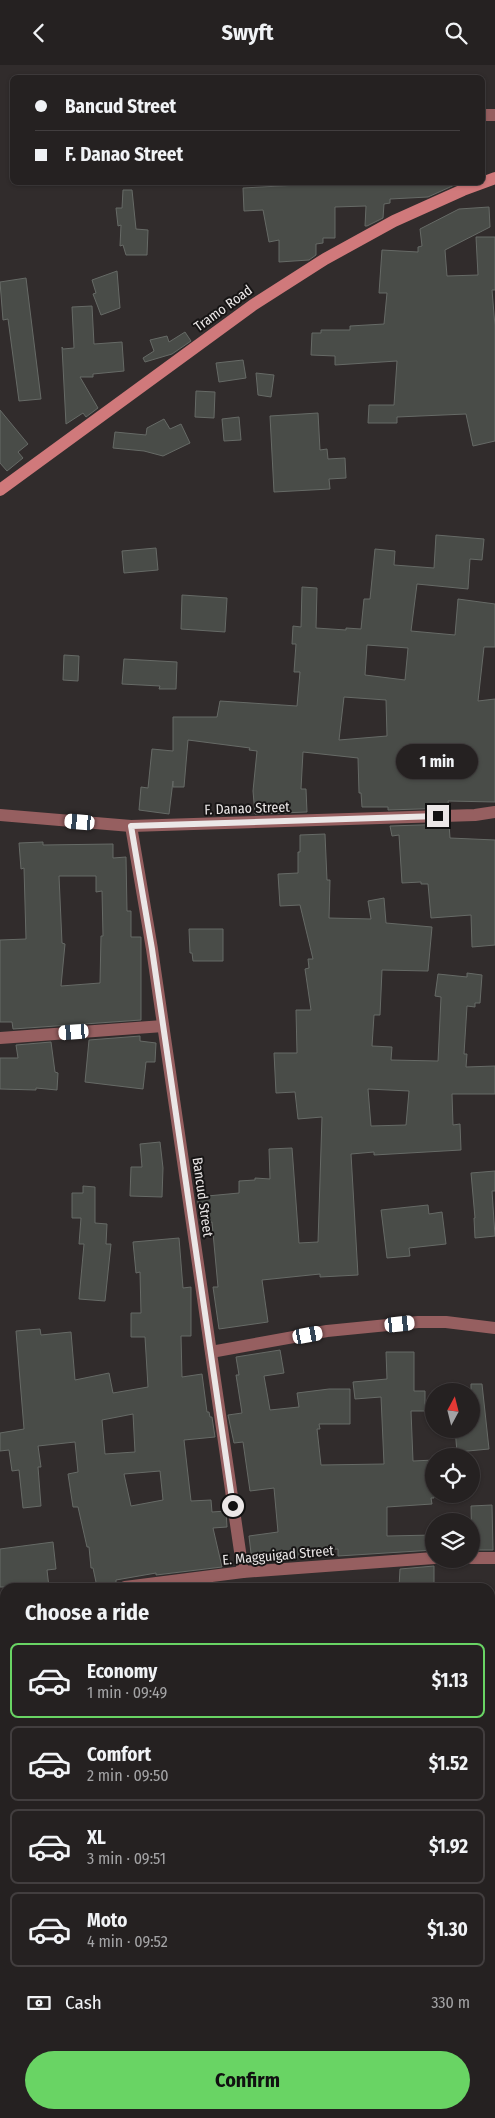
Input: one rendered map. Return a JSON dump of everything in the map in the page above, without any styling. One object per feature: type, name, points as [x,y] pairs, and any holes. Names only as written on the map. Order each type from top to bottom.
[{"type":"main road","name":"Tramo Road","points":[[0,490],[253,305],[301,274],[394,221],[476,185]]},
{"type":"street","name":"F. Danao Street","points":[[0,815],[131,826],[475,815],[495,812]]},
{"type":"street","name":"Bancud Street","points":[[131,826],[163,1026],[243,1572]]},
{"type":"street","points":[[0,1038],[163,1026]]},
{"type":"street","points":[[211,1352],[327,1331],[418,1322],[446,1322],[495,1328]]},
{"type":"street","points":[[480,1558],[495,1558]]},
{"type":"street","name":"E. Magguigad Street","points":[[156,1583],[243,1572],[425,1559]]},
{"type":"building","points":[[299,185],[455,185],[428,197],[390,199],[390,203],[384,204],[383,218],[367,226],[365,226],[366,206],[335,207],[335,238],[323,238],[323,243],[316,244],[316,255],[309,260],[279,262],[279,240],[269,242],[263,210],[244,211],[243,188]]},
{"type":"building","points":[[123,190],[132,190],[136,229],[148,230],[147,255],[126,255],[123,245],[120,246],[121,225],[118,226],[116,208],[122,208]]},
{"type":"building","points":[[489,207],[490,227],[445,250],[447,276],[478,275],[476,237],[495,237],[495,290],[492,290],[495,326],[495,441],[473,446],[466,414],[397,417],[397,423],[368,423],[369,405],[394,405],[397,361],[335,365],[335,356],[311,355],[312,333],[321,333],[321,330],[350,330],[350,326],[384,324],[387,293],[379,293],[382,250],[418,252],[418,247],[422,246],[420,229],[459,209]]},
{"type":"building","points":[[117,271],[120,308],[101,315],[93,294],[96,293],[92,280]]},
{"type":"building","points":[[26,278],[41,399],[19,401],[8,319],[3,320],[0,282]]},
{"type":"building","points":[[92,306],[94,344],[122,342],[124,371],[93,374],[93,377],[80,377],[98,408],[86,417],[83,413],[66,424],[62,347],[63,349],[74,348],[72,307]]},
{"type":"building","points":[[185,332],[191,341],[172,354],[145,362],[143,358],[154,351],[150,340],[167,336],[169,342]]},
{"type":"building","points":[[243,360],[246,378],[219,382],[216,363]]},
{"type":"building","points":[[256,373],[274,375],[271,397],[258,395]]},
{"type":"building","points":[[196,391],[215,392],[214,418],[195,417]]},
{"type":"building","points":[[0,410],[28,444],[18,452],[23,458],[7,471],[0,463]]},
{"type":"building","points":[[318,413],[320,450],[327,449],[328,459],[345,458],[346,478],[329,479],[330,489],[274,492],[270,416]]},
{"type":"building","points":[[239,417],[241,440],[224,441],[222,419]]},
{"type":"building","points":[[164,419],[170,429],[181,424],[190,443],[163,456],[144,451],[113,448],[115,432],[146,435],[147,428]]},
{"type":"building","points":[[436,535],[484,539],[482,560],[470,559],[468,589],[417,584],[411,631],[455,635],[458,599],[495,604],[495,647],[484,647],[478,701],[495,699],[495,802],[448,801],[449,808],[388,810],[388,807],[362,807],[361,793],[359,793],[358,758],[303,752],[301,789],[306,789],[307,812],[255,814],[253,791],[257,751],[249,750],[250,748],[188,740],[184,787],[173,787],[173,781],[169,814],[139,810],[141,787],[148,788],[152,749],[173,751],[173,717],[217,717],[220,701],[297,706],[300,672],[294,672],[296,644],[292,644],[293,626],[301,627],[302,587],[317,588],[316,628],[361,629],[364,599],[370,599],[375,549],[395,551],[394,565],[434,568]],"holes":[[[367,645],[408,648],[405,680],[365,675]],[[344,697],[386,700],[387,736],[339,740]]]},
{"type":"building","points":[[156,548],[158,570],[124,573],[122,551]]},
{"type":"building","points":[[182,595],[227,598],[225,632],[181,629]]},
{"type":"building","points":[[64,655],[79,656],[78,681],[63,680]]},
{"type":"building","points":[[124,659],[177,662],[176,689],[159,689],[160,686],[122,684]]},
{"type":"building","points":[[449,824],[450,838],[495,840],[495,945],[472,947],[471,915],[431,918],[428,884],[421,884],[421,882],[402,883],[399,835],[392,836],[390,826]]},
{"type":"building","points":[[325,834],[327,880],[330,880],[329,918],[371,919],[368,901],[384,898],[386,923],[432,927],[428,971],[382,970],[380,1015],[374,1015],[372,1046],[392,1047],[391,1060],[438,1061],[441,997],[435,996],[438,974],[467,977],[467,973],[482,975],[480,1003],[475,1003],[475,1007],[467,1006],[464,1054],[467,1054],[466,1067],[495,1066],[495,1094],[452,1094],[453,1125],[460,1124],[461,1150],[374,1155],[374,1152],[351,1154],[358,1275],[320,1277],[320,1274],[262,1280],[268,1322],[219,1329],[213,1287],[218,1287],[212,1222],[202,1224],[197,1197],[239,1193],[239,1181],[255,1180],[255,1178],[270,1179],[269,1149],[292,1148],[299,1243],[318,1242],[322,1117],[298,1119],[295,1092],[276,1093],[274,1053],[297,1053],[296,1010],[311,1010],[305,969],[309,968],[308,959],[313,959],[300,905],[280,906],[278,874],[298,873],[300,835]],"holes":[[[368,1089],[409,1091],[406,1125],[371,1126]]]},
{"type":"building","points":[[43,842],[43,845],[113,844],[113,858],[126,857],[127,911],[131,911],[131,937],[141,937],[141,1020],[13,1029],[12,1022],[0,1022],[0,940],[26,939],[24,868],[21,869],[19,843]],"holes":[[[59,876],[96,876],[96,892],[102,891],[103,936],[101,936],[100,983],[61,986],[65,944],[62,943]]]},
{"type":"building","points":[[189,929],[223,929],[223,961],[193,961],[192,953],[190,953]]},
{"type":"building","points":[[140,1036],[140,1041],[156,1043],[155,1062],[146,1062],[143,1089],[85,1082],[89,1040]]},
{"type":"building","points":[[51,1042],[55,1072],[58,1073],[57,1090],[36,1088],[36,1090],[0,1089],[0,1058],[18,1058],[16,1045]]},
{"type":"building","points":[[160,1142],[163,1168],[162,1197],[130,1196],[131,1167],[142,1167],[140,1144]]},
{"type":"building","points":[[495,1171],[495,1191],[492,1191],[495,1236],[475,1238],[471,1173]]},
{"type":"building","points":[[83,1186],[95,1187],[95,1223],[107,1224],[106,1244],[111,1244],[105,1301],[79,1299],[84,1244],[79,1244],[81,1218],[72,1218],[72,1193],[83,1193]]},
{"type":"building","points":[[428,1205],[429,1214],[442,1212],[446,1244],[409,1248],[410,1256],[387,1258],[381,1210]]},
{"type":"building","points":[[179,1238],[183,1288],[191,1287],[191,1336],[181,1336],[182,1377],[202,1374],[207,1412],[212,1417],[215,1437],[184,1440],[191,1501],[211,1500],[212,1512],[226,1511],[227,1527],[213,1528],[222,1567],[156,1575],[156,1573],[116,1580],[116,1583],[96,1583],[93,1568],[91,1568],[89,1547],[87,1547],[78,1507],[73,1507],[68,1474],[78,1472],[75,1442],[38,1446],[41,1467],[38,1467],[41,1506],[23,1508],[19,1470],[12,1471],[9,1450],[0,1451],[0,1433],[24,1429],[16,1331],[40,1329],[41,1335],[71,1332],[75,1380],[109,1373],[113,1393],[148,1387],[145,1337],[131,1337],[131,1313],[141,1313],[140,1272],[136,1273],[133,1242]],"holes":[[[133,1414],[135,1452],[105,1454],[102,1420]],[[160,1471],[163,1500],[131,1506],[124,1474]]]},
{"type":"building","points":[[280,1350],[284,1373],[264,1376],[270,1410],[299,1407],[297,1393],[329,1389],[350,1389],[350,1424],[319,1424],[320,1429],[317,1429],[321,1465],[384,1464],[381,1397],[355,1399],[353,1382],[387,1379],[386,1352],[414,1352],[414,1391],[425,1391],[425,1411],[411,1411],[413,1461],[425,1460],[425,1503],[432,1504],[387,1507],[387,1536],[425,1535],[425,1551],[338,1556],[338,1549],[306,1551],[306,1557],[252,1562],[249,1536],[278,1532],[274,1488],[250,1491],[243,1442],[234,1443],[228,1415],[242,1413],[236,1375],[239,1375],[236,1357]]},
{"type":"building","points":[[480,1384],[482,1384],[489,1449],[457,1448],[456,1438],[480,1438]]},
{"type":"building","points":[[492,1505],[493,1550],[480,1550],[480,1513],[471,1513],[471,1506]]},
{"type":"building","points":[[53,1542],[56,1569],[47,1570],[49,1583],[0,1583],[0,1549]]},
{"type":"building","points":[[434,1568],[434,1583],[399,1583],[400,1569]]},
{"type":"route","points":[[233,1506],[152,949],[131,826],[438,816]]}]
